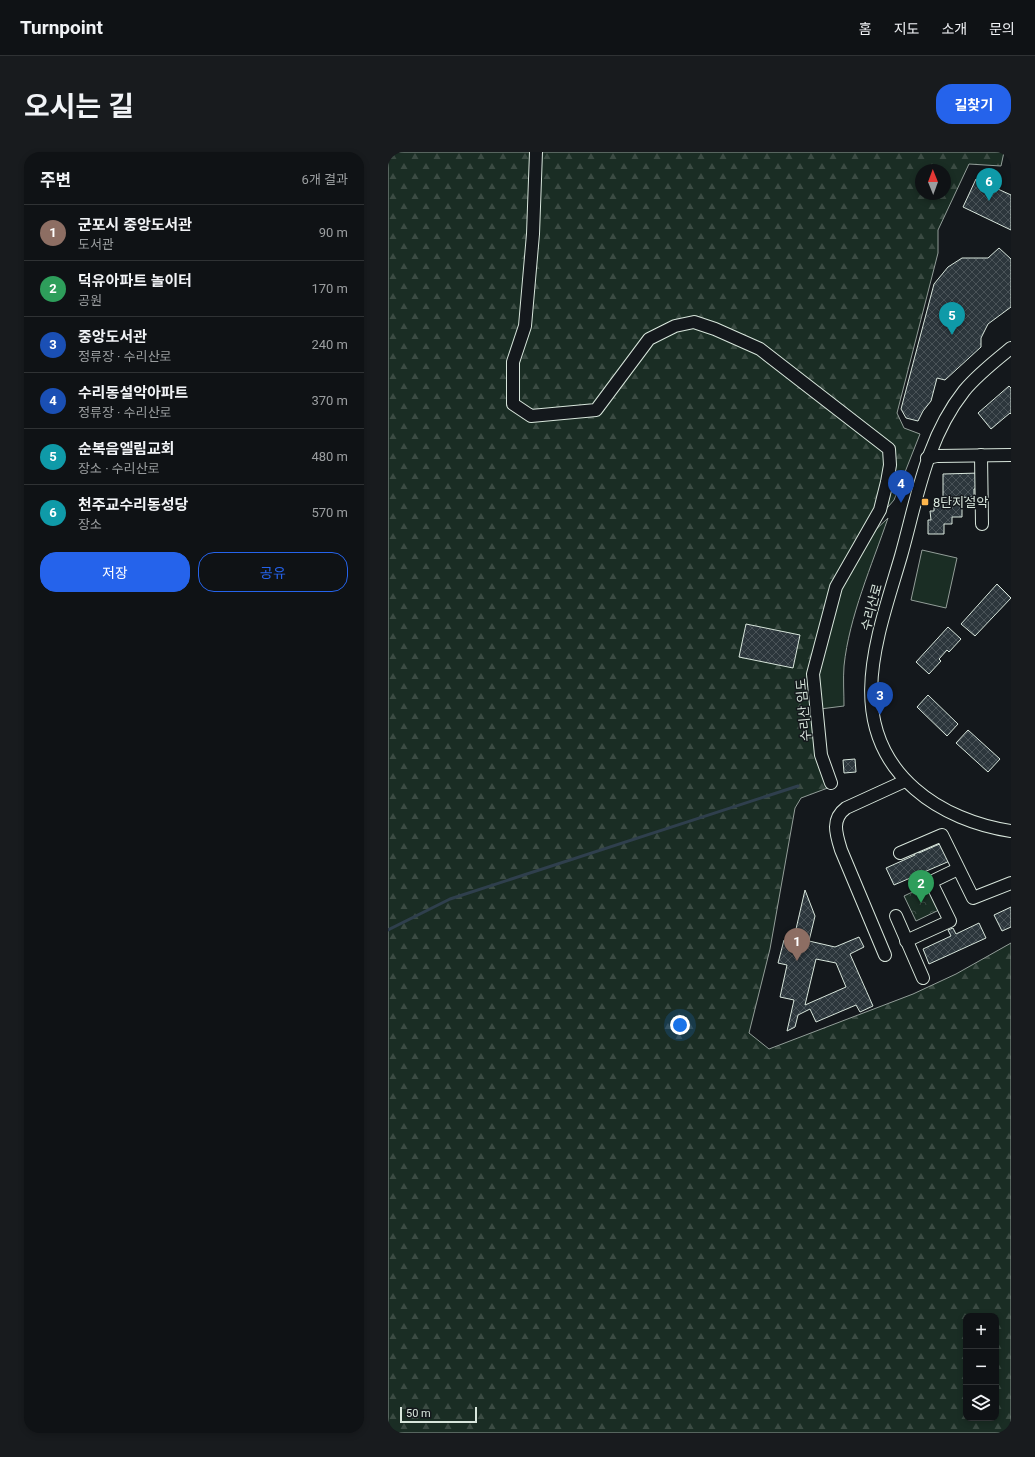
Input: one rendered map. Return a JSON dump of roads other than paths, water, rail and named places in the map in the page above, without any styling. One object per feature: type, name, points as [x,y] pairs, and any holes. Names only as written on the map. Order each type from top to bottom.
[{"type":"street","name":"수리산 임도","points":[[536,152],[533,234],[526,318],[525,326],[513,362],[513,404],[531,416],[596,410],[649,340],[675,326],[694,322],[760,348],[889,449],[889,471],[880,510],[836,587],[813,674],[821,755],[831,783]]},
{"type":"street","name":"수리산로","points":[[1011,348],[965,390],[946,416],[927,458],[908,532],[884,610],[874,653],[871,675],[872,708],[878,738],[886,756],[905,781],[923,796],[957,815],[1011,831]]},
{"type":"street","points":[[981,455],[982,524]]},
{"type":"street","points":[[927,458],[936,456],[1011,455]]},
{"type":"street","points":[[885,955],[841,850],[837,836],[836,823],[838,815],[846,808],[905,781]]},
{"type":"street","points":[[900,853],[942,835],[973,898],[1011,883]]},
{"type":"street","points":[[906,941],[950,921],[931,882],[958,869]]},
{"type":"street","points":[[896,916],[923,978]]},
{"type":"waterway","points":[[388,930],[450,899],[798,786]]},
{"type":"place","name":"천주교수리동성당","points":[[989,201]]},
{"type":"place","name":"순복음엘림교회","points":[[952,335]]},
{"type":"place","name":"8단지설악","points":[[925,502]]},
{"type":"place","name":"수리동설악아파트","points":[[901,503]]},
{"type":"place","name":"중앙도서관","points":[[880,715]]},
{"type":"place","name":"덕유아파트 놀이터","points":[[921,903]]},
{"type":"place","name":"군포시 중앙도서관","points":[[797,961]]}]
